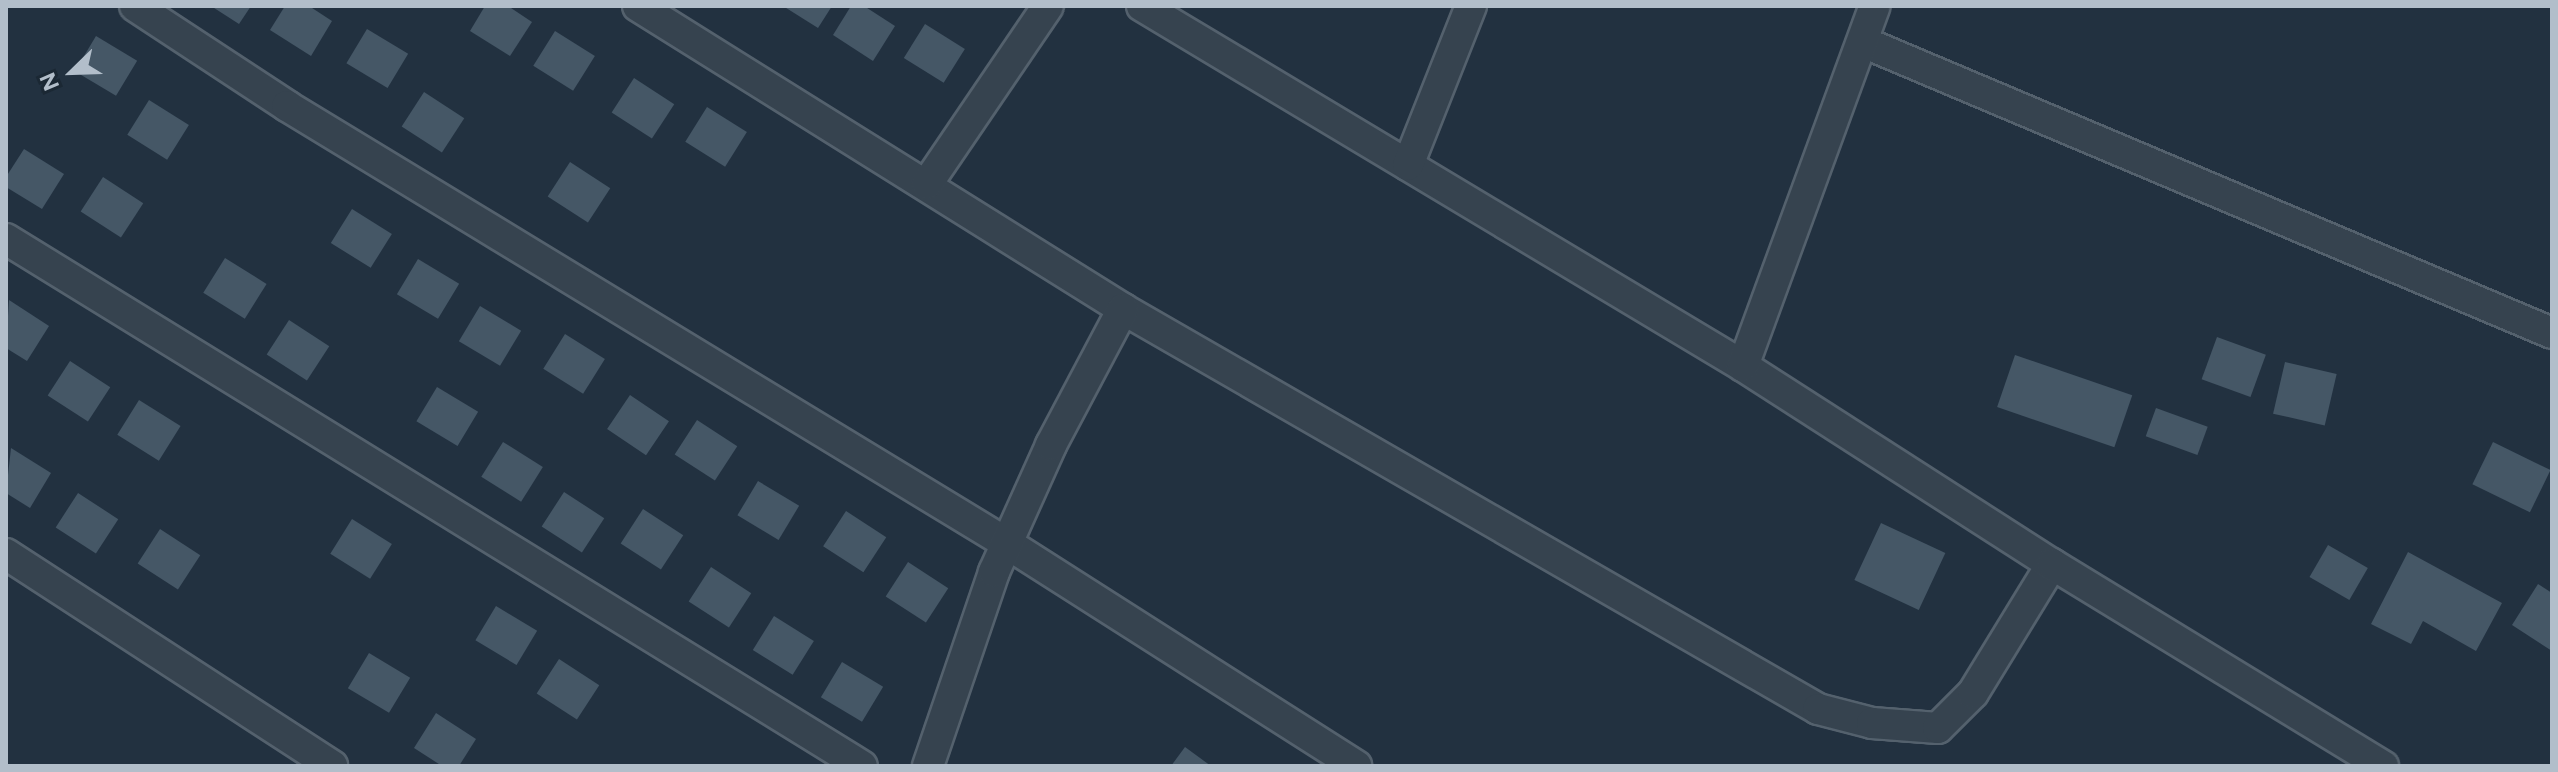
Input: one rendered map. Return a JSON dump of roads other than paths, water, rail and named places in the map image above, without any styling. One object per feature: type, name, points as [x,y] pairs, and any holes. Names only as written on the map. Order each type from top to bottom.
[{"type":"street","points":[[135,6],[301,115],[1008,544],[1356,766]]},
{"type":"street","points":[[638,6],[1123,309],[1818,709],[1872,723],[1938,728],[1973,693],[2052,564]]},
{"type":"street","points":[[927,184],[1048,6]]},
{"type":"street","points":[[1142,6],[1743,366],[2052,564],[2383,766]]},
{"type":"street","points":[[1408,165],[1471,6]]},
{"type":"street","points":[[1743,366],[1875,6]]},
{"type":"street","points":[[1863,42],[2552,333]]},
{"type":"street","points":[[6,239],[862,766]]},
{"type":"street","points":[[928,766],[1008,544],[1051,445],[1123,309]]},
{"type":"street","points":[[6,554],[321,763]]}]
